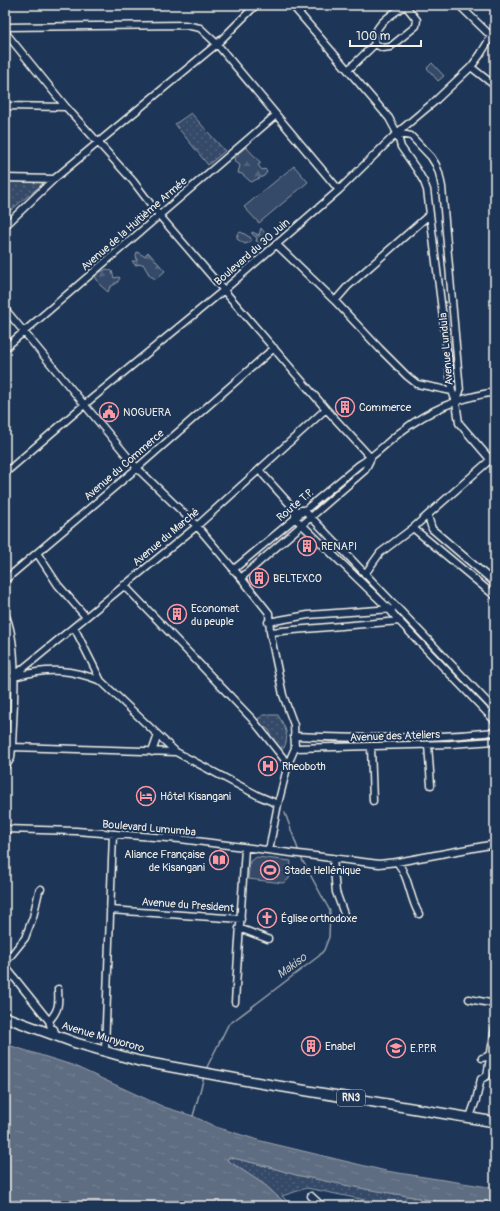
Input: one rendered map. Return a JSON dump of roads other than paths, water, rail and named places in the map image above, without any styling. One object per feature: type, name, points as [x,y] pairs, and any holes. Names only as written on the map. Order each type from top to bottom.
[{"type":"highway","name":"Avenue Munyororo","points":[[5,1018],[56,1036],[139,1061],[254,1082],[470,1117]]},
{"type":"highway","name":"RN3","points":[[470,1117],[495,1122]]},
{"type":"street","points":[[5,226],[54,179],[217,44],[256,5]]},
{"type":"street","name":"Avenue Lundula","points":[[292,5],[389,118],[397,133],[401,147],[424,182],[427,190],[452,391],[456,402]]},
{"type":"street","points":[[405,5],[417,20],[416,26],[390,47],[383,48],[375,44],[373,37],[380,24],[405,5]]},
{"type":"street","points":[[459,5],[492,37]]},
{"type":"street","points":[[5,27],[184,25],[200,28],[217,44],[339,190]]},
{"type":"street","name":"Boulevard du 30 Juin","points":[[5,473],[84,405],[224,290],[339,190],[397,133],[472,67],[495,30]]},
{"type":"street","points":[[5,32],[66,106],[132,181],[159,215],[326,409],[371,458]]},
{"type":"street","points":[[348,70],[375,44]]},
{"type":"street","points":[[472,67],[495,86]]},
{"type":"street","points":[[5,106],[66,106]]},
{"type":"street","name":"Avenue de la Huitième Armée","points":[[5,348],[276,115]]},
{"type":"street","name":"Avenue Lundula","points":[[397,133],[411,136],[431,157],[439,173],[442,187],[460,391],[456,402]]},
{"type":"street","points":[[5,178],[54,179]]},
{"type":"street","points":[[335,301],[348,286],[429,215]]},
{"type":"street","points":[[276,244],[335,301],[380,349],[417,384],[452,391]]},
{"type":"street","points":[[5,309],[137,468],[197,526],[269,613],[268,622],[283,695],[294,725],[295,748],[288,764],[269,850]]},
{"type":"street","name":"Avenue du Commerce","points":[[5,580],[137,468],[274,348]]},
{"type":"street","name":"Route T.P.","points":[[233,570],[359,465],[371,458],[402,431],[418,420],[430,413],[478,394],[495,392]]},
{"type":"street","points":[[456,402],[459,423],[495,465]]},
{"type":"street","name":"Avenue du Marché","points":[[14,676],[197,526],[326,409]]},
{"type":"street","name":"Route T.P.","points":[[241,578],[365,470],[371,458]]},
{"type":"street","points":[[365,574],[380,553],[428,516],[490,460]]},
{"type":"street","points":[[259,470],[295,510],[295,518],[389,609],[495,721]]},
{"type":"street","points":[[295,510],[304,510],[495,710]]},
{"type":"street","points":[[428,516],[432,529],[495,583]]},
{"type":"street","points":[[413,528],[495,596]]},
{"type":"street","points":[[37,553],[58,585],[86,617]]},
{"type":"street","points":[[457,565],[466,558]]},
{"type":"street","points":[[124,585],[253,720],[288,764]]},
{"type":"street","points":[[268,622],[308,615],[400,609]]},
{"type":"street","points":[[5,614],[10,629],[14,676],[11,758],[5,767]]},
{"type":"street","points":[[270,632],[410,620]]},
{"type":"street","points":[[74,627],[101,681],[176,752],[259,796],[278,804]]},
{"type":"street","points":[[14,676],[37,671],[72,671],[101,681]]},
{"type":"street","points":[[294,736],[353,738],[453,736],[495,732]]},
{"type":"street","points":[[152,752],[158,735]]},
{"type":"street","name":"Avenue des Ateliers","points":[[295,748],[428,745],[495,740]]},
{"type":"street","points":[[428,745],[431,785]]},
{"type":"street","points":[[371,746],[372,801]]},
{"type":"street","points":[[12,747],[176,752]]},
{"type":"street","name":"Boulevard Lumumba","points":[[5,829],[113,834],[180,840],[368,863],[397,862],[495,844]]},
{"type":"street","points":[[105,1050],[113,834]]},
{"type":"street","name":"Avenue du President","points":[[110,910],[241,919],[246,848]]},
{"type":"street","points":[[333,858],[336,892],[344,914]]},
{"type":"street","points":[[397,862],[404,871],[414,906],[419,914]]},
{"type":"street","points":[[41,889],[39,891],[33,917],[25,938],[5,965],[49,1021],[56,1036]]},
{"type":"street","points":[[235,1002],[241,919]]},
{"type":"street","points":[[240,928],[268,939]]},
{"type":"street","points":[[49,1021],[57,1012],[59,1001],[58,989]]},
{"type":"street","points":[[469,999],[495,1004]]},
{"type":"street","points":[[470,1117],[481,1079],[487,1076],[493,1053],[495,1028]]},
{"type":"street","points":[[482,1058],[486,1058],[493,1053]]},
{"type":"street","points":[[311,1196],[322,1206]]},
{"type":"water","points":[[5,1044],[72,1065],[164,1107],[193,1116],[216,1127],[261,1141],[386,1171],[495,1188],[495,1206],[460,1206],[359,1188],[296,1175],[229,1157],[227,1160],[265,1185],[288,1206],[5,1206]]},
{"type":"waterway","name":"Makiso","points":[[285,813],[299,852]]},
{"type":"waterway","name":"Makiso","points":[[206,1069],[228,1025],[319,956],[324,950],[329,937],[330,911],[300,856]]},
{"type":"waterway","name":"Makiso","points":[[193,1116],[204,1077]]},
{"type":"place","name":"Commerce","points":[[345,407]]},
{"type":"place","name":"NOGUERA","points":[[109,412]]},
{"type":"place","name":"RENAPI","points":[[307,546]]},
{"type":"place","name":"BELTEXCO","points":[[259,578]]},
{"type":"place","name":"Economat du peuple","points":[[177,614]]},
{"type":"place","name":"Rheoboth","points":[[268,766]]},
{"type":"place","name":"Hôtel Kisangani","points":[[146,796]]},
{"type":"place","name":"Aliance Française de Kisangani","points":[[219,860]]},
{"type":"place","name":"Stade Hellénique","points":[[270,870]]},
{"type":"place","name":"Église orthodoxe","points":[[267,918]]},
{"type":"place","name":"Enabel","points":[[311,1046]]},
{"type":"place","name":"E.P.P.R","points":[[396,1048]]}]
